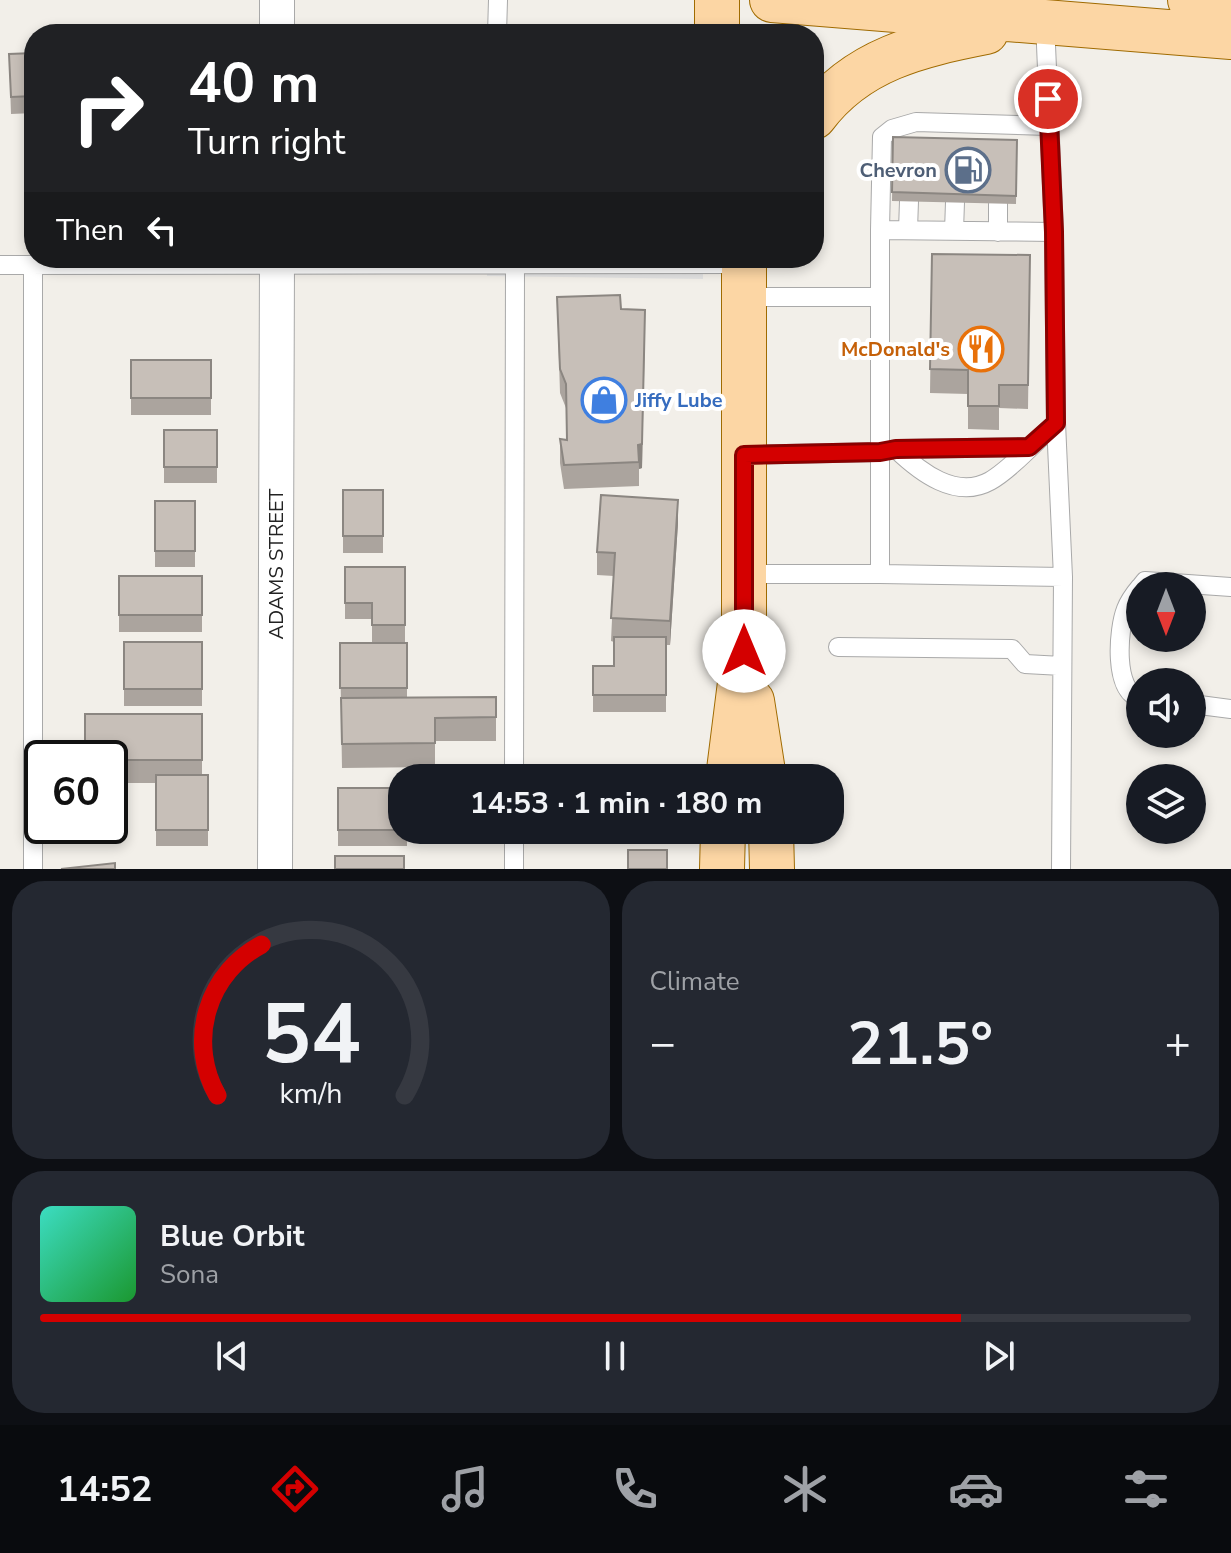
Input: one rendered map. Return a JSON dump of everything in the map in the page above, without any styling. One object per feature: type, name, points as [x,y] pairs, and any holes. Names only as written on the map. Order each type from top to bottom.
[{"type":"main road","points":[[717,0],[717,24]]},
{"type":"main road","points":[[772,24],[772,0],[1231,37]]},
{"type":"main road","points":[[1190,0],[1231,18]]},
{"type":"main road","points":[[824,105],[837,90],[875,65],[929,44],[1042,22]]},
{"type":"main road","points":[[730,764],[744,651],[744,455],[753,280]]},
{"type":"main road","points":[[744,651],[762,764]]},
{"type":"main road","points":[[722,869],[723,844]]},
{"type":"main road","points":[[771,844],[772,869]]},
{"type":"street","points":[[277,0],[277,24]]},
{"type":"street","name":"ADAMS STREET","points":[[275,869],[277,268]]},
{"type":"lane","points":[[497,24],[498,0]]},
{"type":"lane","points":[[1042,22],[1054,232],[1056,423],[1063,577],[1061,869]]},
{"type":"lane","points":[[880,574],[888,450],[880,297],[882,137],[892,129],[916,122],[955,130],[1000,131],[1049,126]]},
{"type":"lane","points":[[911,124],[911,146]]},
{"type":"lane","points":[[908,230],[909,201]]},
{"type":"lane","points":[[954,231],[955,202]]},
{"type":"lane","points":[[998,204],[998,232]]},
{"type":"lane","points":[[880,230],[1054,232]]},
{"type":"lane","points":[[0,265],[24,265]]},
{"type":"lane","points":[[33,268],[33,869]]},
{"type":"lane","points":[[514,764],[515,268]]},
{"type":"lane","points":[[574,268],[753,280],[880,297]]},
{"type":"lane","points":[[888,450],[939,481],[962,488],[988,482],[1009,467],[1056,423]]},
{"type":"lane","points":[[744,455],[1029,447]]},
{"type":"lane","points":[[744,574],[1063,577]]},
{"type":"lane","points":[[1206,585],[1231,587]]},
{"type":"lane","points":[[1126,607],[1120,633],[1121,670],[1126,683]]},
{"type":"lane","points":[[838,647],[1012,649],[1025,664],[1062,666]]},
{"type":"lane","points":[[1206,706],[1231,709]]},
{"type":"lane","points":[[514,844],[514,869]]},
{"type":"shaded area","points":[[487,268],[703,268],[703,279],[487,276]]},
{"type":"building","points":[[24,53],[24,96],[11,97],[9,54]]},
{"type":"building","points":[[893,137],[1017,140],[1016,196],[892,192]]},
{"type":"building","points":[[932,254],[1030,255],[1028,385],[999,385],[999,406],[968,406],[968,370],[930,369]]},
{"type":"building","name":"Jiffy Lube","points":[[620,295],[621,309],[645,310],[639,462],[564,465],[560,439],[567,440],[566,384],[560,369],[557,297]]},
{"type":"building","points":[[131,360],[211,360],[211,398],[131,398]]},
{"type":"building","points":[[164,430],[217,430],[217,467],[164,467]]},
{"type":"building","points":[[343,490],[383,490],[383,536],[343,536]]},
{"type":"building","points":[[601,495],[678,500],[670,621],[611,618],[615,553],[597,552]]},
{"type":"building","points":[[155,501],[195,501],[195,551],[155,551]]},
{"type":"building","points":[[345,567],[405,567],[405,625],[372,625],[372,603],[345,603]]},
{"type":"building","points":[[119,576],[202,576],[202,615],[119,615]]},
{"type":"building","points":[[614,637],[666,637],[666,695],[593,695],[593,666],[614,666]]},
{"type":"building","points":[[124,642],[202,642],[202,689],[124,689]]},
{"type":"building","points":[[340,643],[407,643],[407,688],[340,688]]},
{"type":"building","points":[[496,697],[496,717],[435,718],[435,743],[342,744],[341,698]]},
{"type":"building","points":[[85,714],[202,714],[202,760],[128,760],[128,740],[85,740]]},
{"type":"building","points":[[156,775],[208,775],[208,830],[156,830]]},
{"type":"building","points":[[338,788],[388,788],[388,830],[338,830]]},
{"type":"building","points":[[628,850],[667,850],[667,869],[628,869]]},
{"type":"building","points":[[335,856],[404,856],[404,869],[335,869]]},
{"type":"building","points":[[115,863],[115,869],[61,869]]},
{"type":"place","name":"Chevron","points":[[968,170]]},
{"type":"place","name":"McDonald's","points":[[981,349]]},
{"type":"place","name":"Jiffy Lube","points":[[604,400]]},
{"type":"route","points":[[744,651],[744,455],[1029,447],[1056,423],[1054,232],[1048,99]]}]
